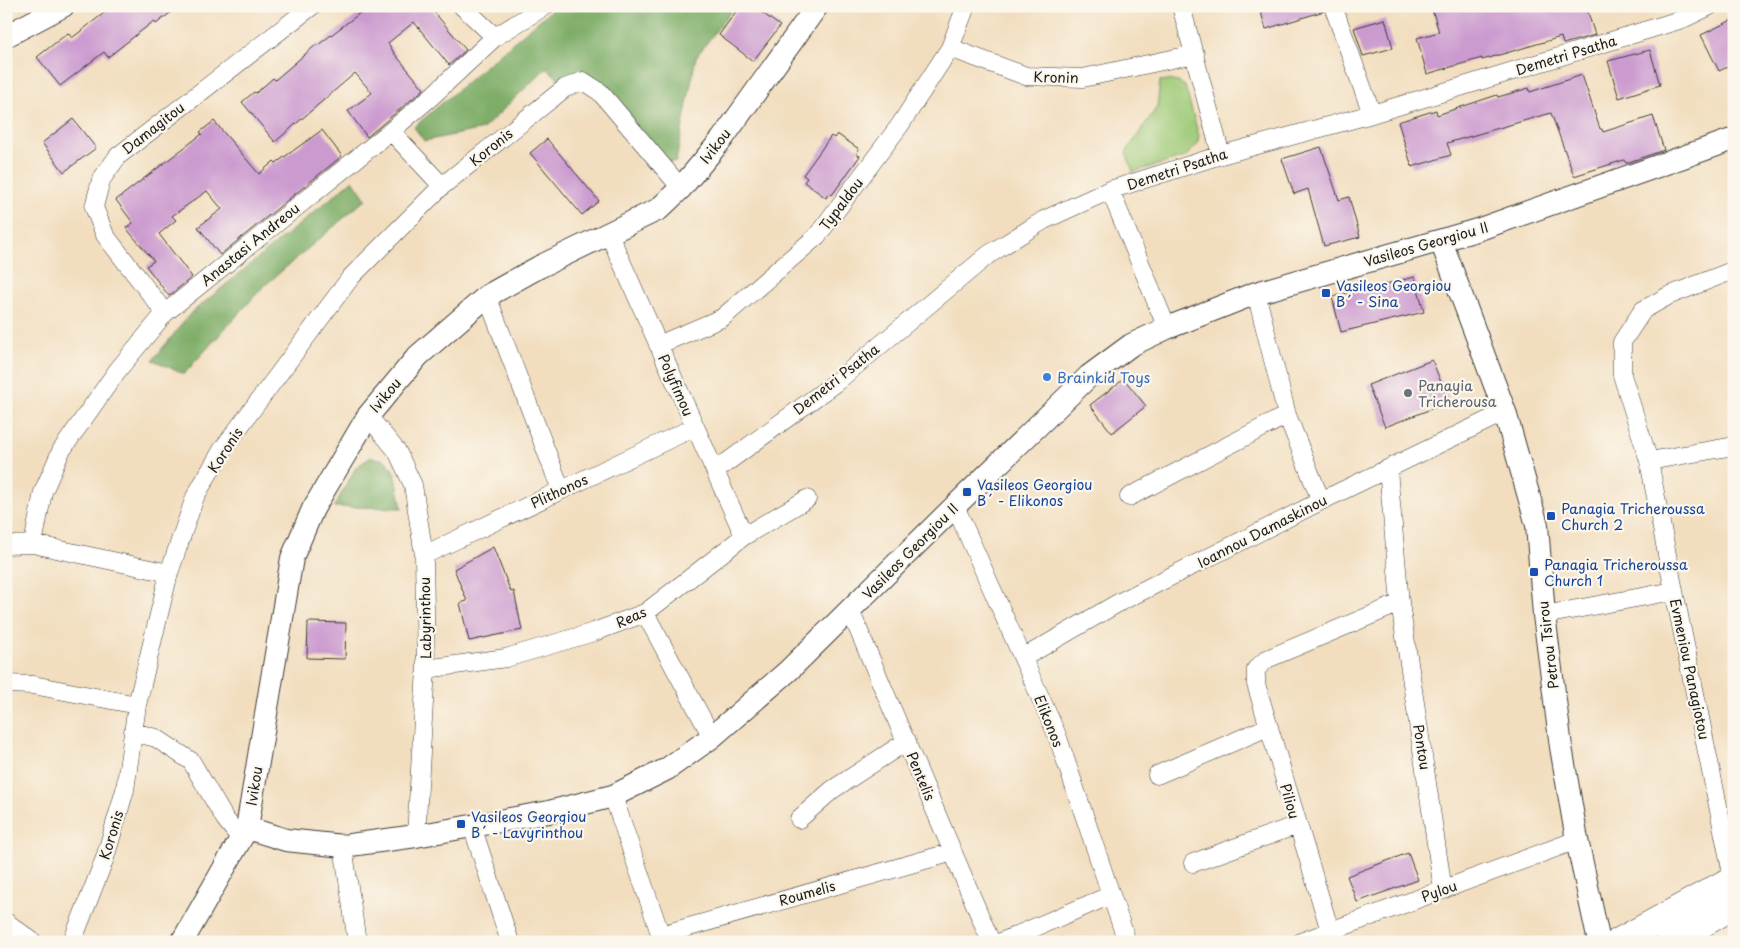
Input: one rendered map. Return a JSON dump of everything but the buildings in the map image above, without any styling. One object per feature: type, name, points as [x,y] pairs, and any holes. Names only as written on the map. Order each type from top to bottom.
[{"type":"main road","points":[[1619,942],[1734,879]]},
{"type":"main road","points":[[1670,942],[1734,905]]},
{"type":"street","points":[[6,36],[63,6]]},
{"type":"street","name":"Damagitou","points":[[165,313],[105,234],[94,207],[101,180],[118,156],[312,6]]},
{"type":"street","points":[[462,6],[495,37]]},
{"type":"street","name":"Anastasi Andreou","points":[[33,544],[43,492],[61,451],[117,371],[165,313],[391,131],[432,96],[495,37],[545,6]]},
{"type":"street","name":"Ivikou","points":[[182,942],[244,834],[292,558],[313,509],[368,416],[418,356],[487,296],[539,266],[659,209],[681,188],[722,138],[818,6]]},
{"type":"street","name":"Typaldou","points":[[658,345],[722,318],[817,236],[900,124],[950,48],[966,6]]},
{"type":"street","points":[[1181,6],[1221,155]]},
{"type":"street","points":[[1333,6],[1372,114]]},
{"type":"street","name":"Demetri Psatha","points":[[715,471],[835,383],[988,255],[1044,220],[1110,190],[1221,155],[1372,114],[1684,20],[1710,6]]},
{"type":"street","name":"Kronin","points":[[950,48],[1026,76],[1083,78],[1194,54]]},
{"type":"street","name":"Koronis","points":[[72,942],[108,850],[125,790],[136,704],[169,573],[195,497],[222,450],[351,277],[442,186],[565,88],[583,81],[600,92],[681,188]]},
{"type":"street","points":[[391,131],[442,186]]},
{"type":"street","name":"Vasileos Georgiou II","points":[[244,834],[343,846],[416,836],[549,812],[613,796],[667,769],[712,737],[788,671],[1089,376],[1131,345],[1167,328],[1256,293],[1477,230],[1734,139]]},
{"type":"street","points":[[1110,190],[1167,328]]},
{"type":"street","name":"Polyfimou","points":[[609,234],[744,536]]},
{"type":"street","name":"Petrou Tsirou","points":[[1441,241],[1505,412],[1537,525],[1544,615],[1561,747],[1577,840],[1599,942]]},
{"type":"street","name":"Evmeniou Panagiotou","points":[[1734,270],[1668,296],[1643,310],[1622,342],[1622,375],[1649,461],[1734,879]]},
{"type":"street","points":[[1256,293],[1287,415],[1321,501]]},
{"type":"street","points":[[487,296],[561,490]]},
{"type":"street","name":"Ioannou Damaskinou","points":[[1023,658],[1118,604],[1321,501],[1505,412]]},
{"type":"street","points":[[1129,497],[1287,415]]},
{"type":"street","name":"Labyrinthou","points":[[368,416],[398,451],[413,485],[424,555],[426,669],[416,836]]},
{"type":"street","name":"Plithonos","points":[[424,555],[695,427]]},
{"type":"street","points":[[1649,461],[1734,446]]},
{"type":"street","name":"Pontou","points":[[1388,470],[1400,604],[1444,890]]},
{"type":"street","name":"Reas","points":[[426,669],[506,658],[594,632],[645,613],[744,536],[807,498]]},
{"type":"street","name":"Elikonos","points":[[955,506],[1056,735],[1127,942]]},
{"type":"street","points":[[6,545],[33,544],[169,573]]},
{"type":"street","points":[[1544,615],[1674,591]]},
{"type":"street","name":"Piliou","points":[[1330,931],[1268,727],[1256,684],[1256,669],[1267,659],[1400,604]]},
{"type":"street","name":"Pentelis","points":[[850,610],[991,942]]},
{"type":"street","points":[[645,613],[712,737]]},
{"type":"street","points":[[6,684],[34,685],[136,704]]},
{"type":"street","points":[[1157,776],[1268,727]]},
{"type":"street","points":[[133,732],[156,738],[191,762],[225,819],[244,834]]},
{"type":"street","points":[[799,819],[832,790],[907,741]]},
{"type":"street","points":[[613,796],[662,938]]},
{"type":"street","points":[[1194,863],[1297,825]]},
{"type":"street","points":[[472,826],[510,942]]},
{"type":"street","name":"Pylou","points":[[1301,942],[1577,840]]},
{"type":"street","points":[[343,846],[357,942]]},
{"type":"street","name":"Roumelis","points":[[662,938],[953,852]]},
{"type":"street","points":[[1001,942],[1111,895]]},
{"type":"street","points":[[6,922],[33,942]]},
{"type":"green space","points":[[556,6],[735,6],[696,57],[676,162],[665,162],[604,84],[563,82],[546,68],[483,129],[424,141],[414,127]]},
{"type":"green space","points":[[1168,80],[1185,86],[1199,136],[1197,145],[1185,157],[1133,172],[1126,152],[1157,107],[1160,81]]},
{"type":"green space","points":[[353,180],[366,199],[263,287],[184,374],[153,360],[190,314]]},
{"type":"green space","points":[[371,457],[385,460],[395,472],[402,508],[334,507],[356,467]]},
{"type":"place","name":"Vasileos Georgiou B´ - Sina","points":[[1326,293]]},
{"type":"place","name":"Brainkid Toys","points":[[1047,377]]},
{"type":"place","name":"Panayia Tricherousa","points":[[1408,393]]},
{"type":"place","name":"Vasileos Georgiou B´ - Elikonos","points":[[967,492]]},
{"type":"place","name":"Panagia Tricheroussa Church 2","points":[[1551,516]]},
{"type":"place","name":"Panagia Tricheroussa Church 1","points":[[1534,572]]},
{"type":"place","name":"Vasileos Georgiou B´ - Lavyrinthou","points":[[461,824]]}]
